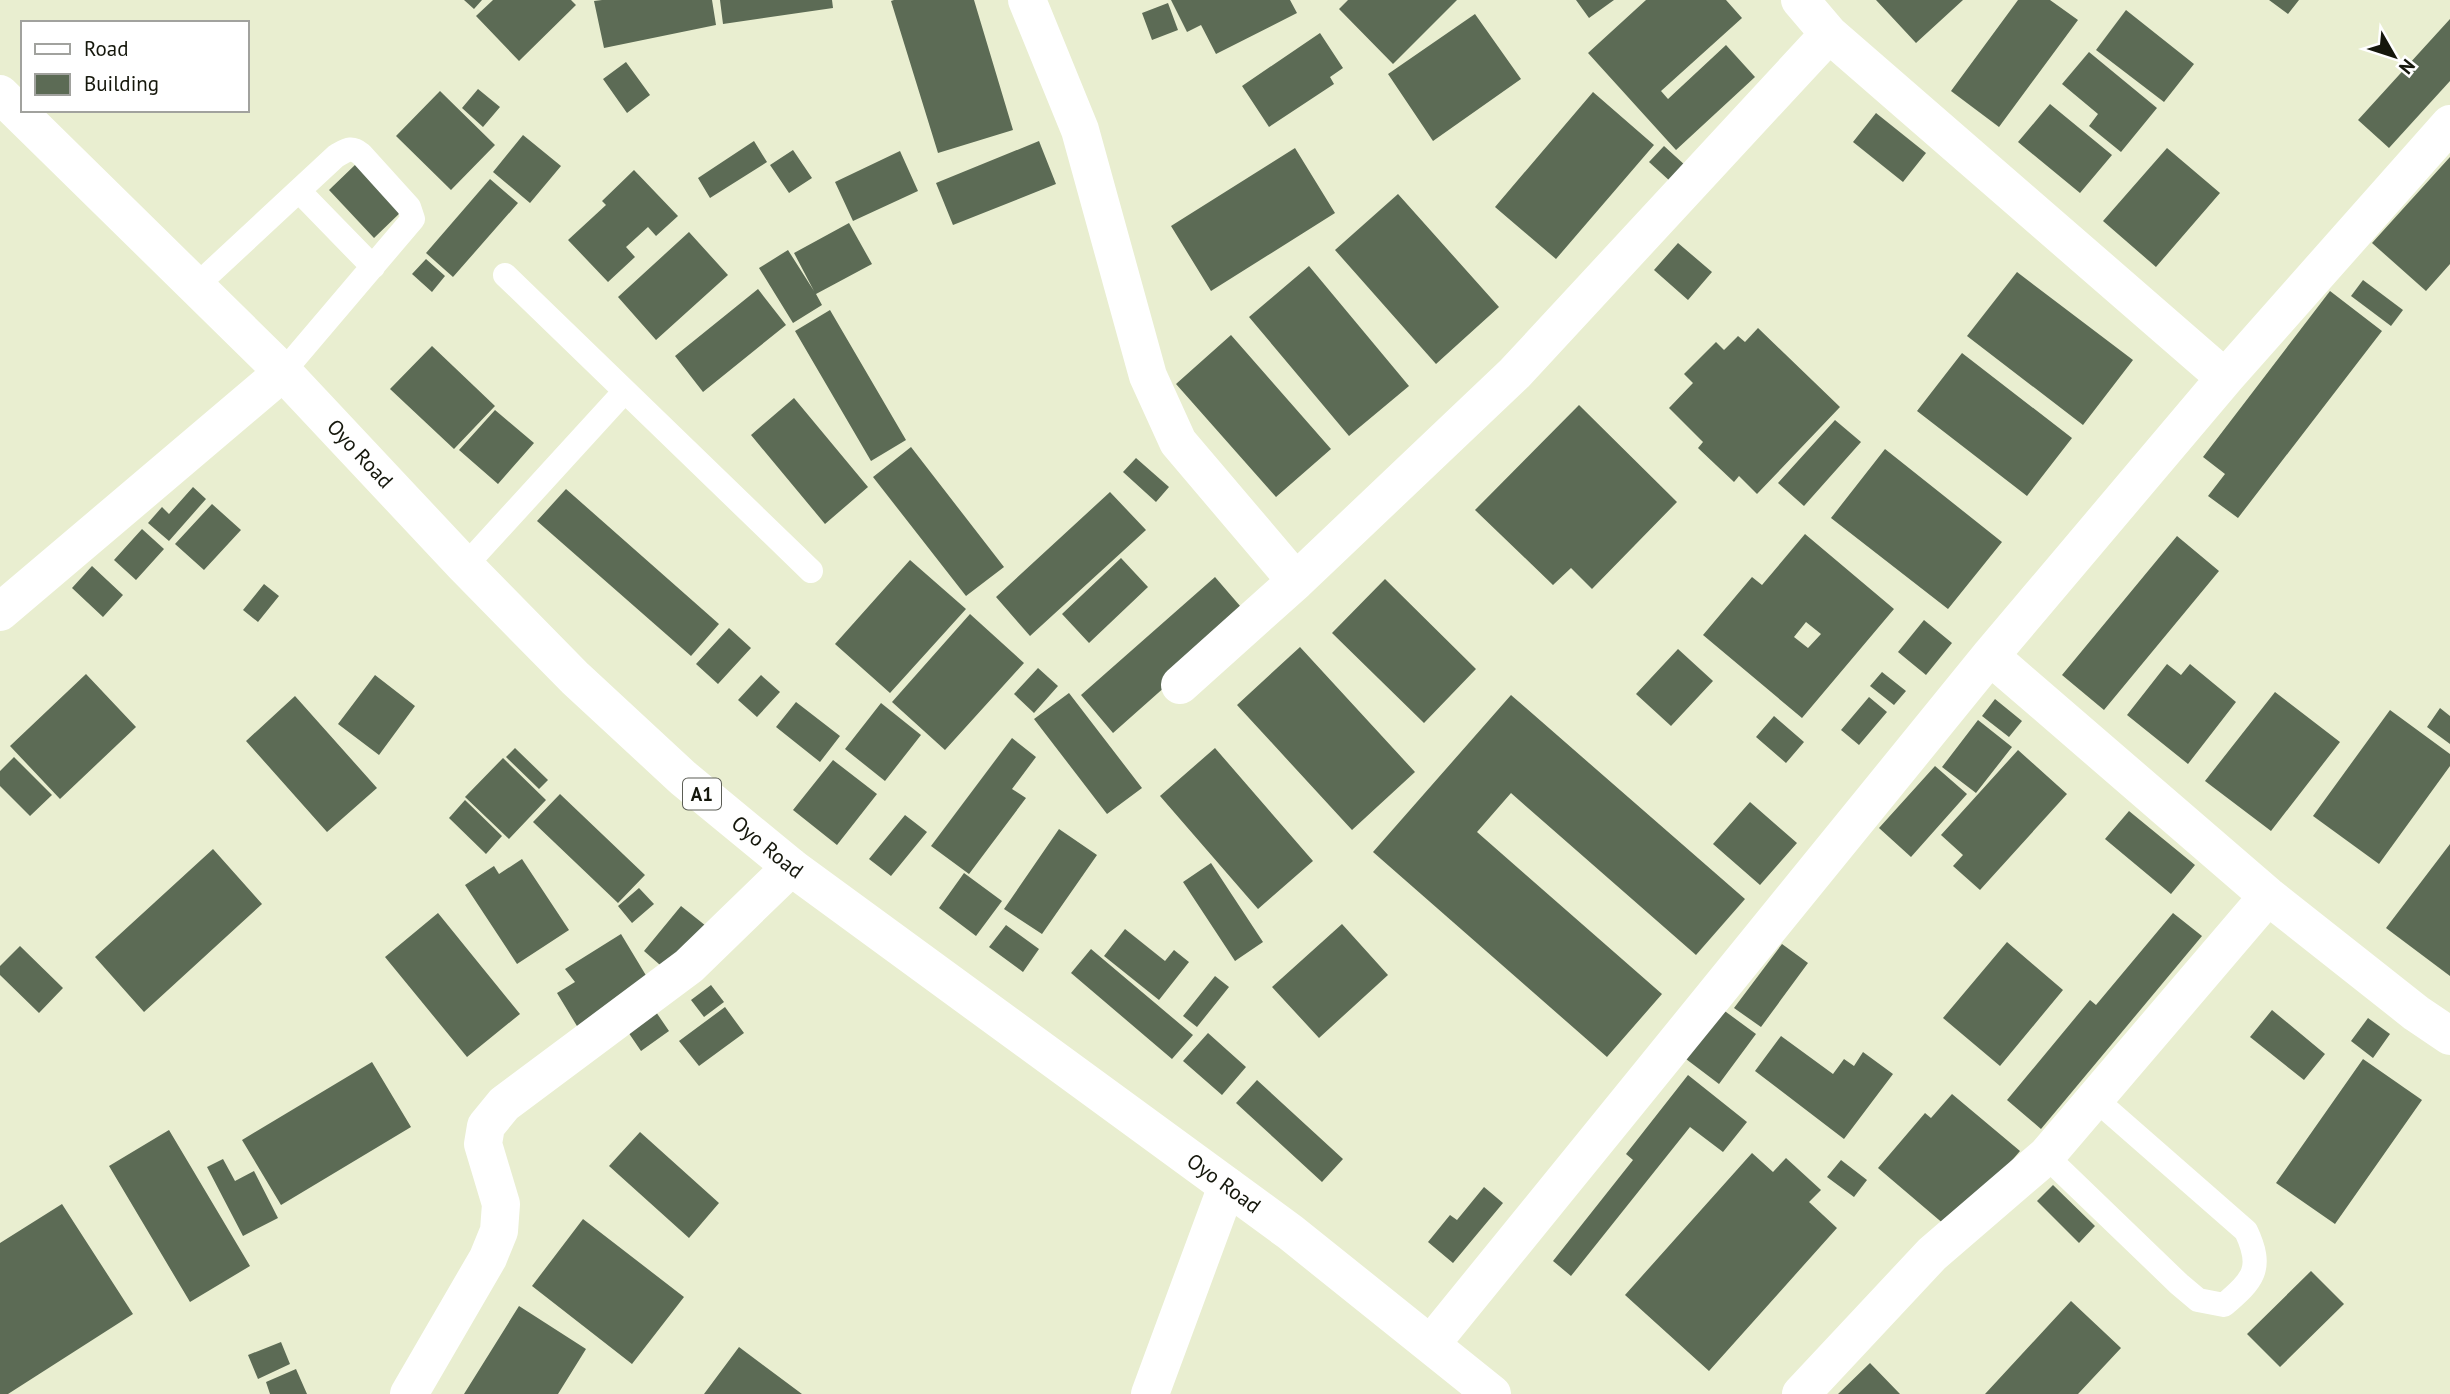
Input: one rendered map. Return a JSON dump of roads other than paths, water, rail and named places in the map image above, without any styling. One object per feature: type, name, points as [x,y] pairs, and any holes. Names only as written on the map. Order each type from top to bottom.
[{"type":"main road","points":[[1027,0],[1080,130],[1148,376],[1178,442],[1296,581]]},
{"type":"main road","points":[[1803,1],[1829,34],[2225,377]]},
{"type":"main road","points":[[1180,685],[1296,581],[1515,373],[1829,34]]},
{"type":"main road","name":"Oyo Road","points":[[0,94],[283,372],[465,566],[575,678],[664,760],[791,867],[1290,1232],[1492,1394]]},
{"type":"main road","points":[[1432,1344],[1990,656],[2225,377],[2450,124]]},
{"type":"main road","points":[[0,612],[283,372]]},
{"type":"main road","points":[[1990,656],[2268,896],[2450,1037]]},
{"type":"main road","points":[[409,1394],[488,1258],[499,1231],[501,1204],[483,1144],[486,1126],[504,1104],[690,966],[791,867]]},
{"type":"main road","points":[[1801,1394],[1932,1254],[2046,1156],[2268,896]]},
{"type":"main road","points":[[1150,1394],[1227,1185]]},
{"type":"lane","points":[[195,287],[336,156],[349,148],[361,154],[412,212],[413,219],[283,372]]},
{"type":"lane","points":[[299,191],[373,267]]},
{"type":"lane","points":[[505,275],[811,571]]},
{"type":"lane","points":[[465,566],[625,391]]},
{"type":"lane","points":[[2046,1156],[2198,1300],[2224,1305],[2242,1290],[2254,1275],[2255,1250],[2246,1231],[2094,1098]]}]
